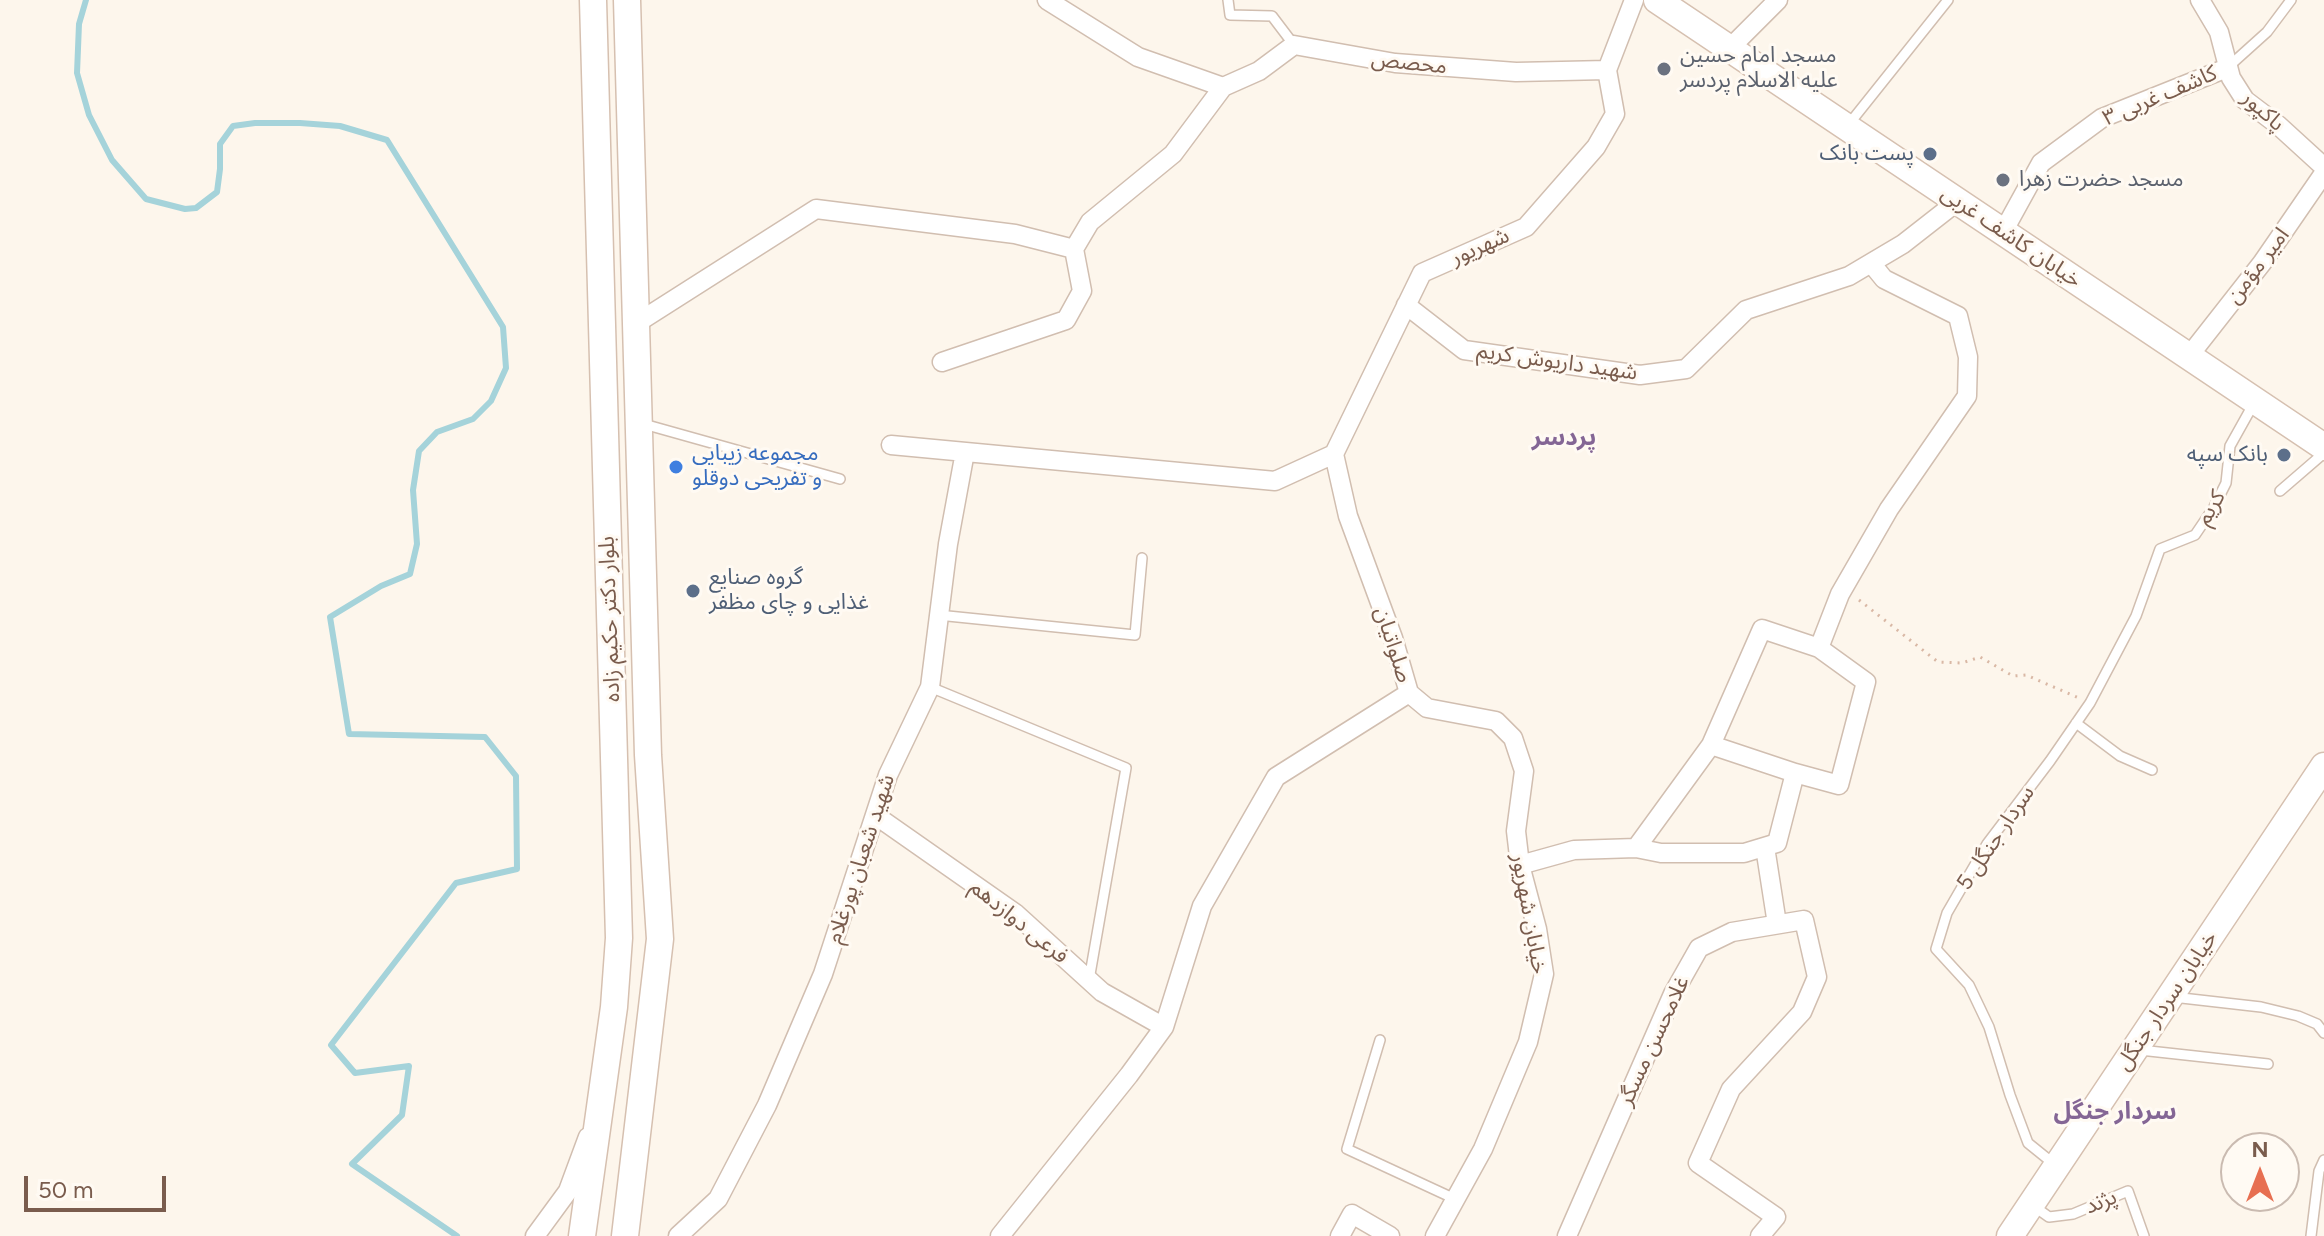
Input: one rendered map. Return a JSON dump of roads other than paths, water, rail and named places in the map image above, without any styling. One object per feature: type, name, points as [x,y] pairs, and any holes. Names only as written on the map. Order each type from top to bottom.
[{"type":"main road","name":"بلوار دکتر حکیم زاده","points":[[582,1236],[614,1007],[619,938],[593,0]]},
{"type":"main road","name":"بلوار دکتر حکیم زاده","points":[[625,1236],[660,939],[648,735],[627,0]]},
{"type":"main road","name":"خیابان کاشف غربی","points":[[1657,0],[2256,401],[2324,450]]},
{"type":"main road","points":[[604,423],[639,423]]},
{"type":"main road","points":[[614,734],[648,735]]},
{"type":"main road","name":"خیابان سردار جنگل","points":[[2010,1236],[2324,766]]},
{"type":"street","points":[[1047,0],[1138,57],[1223,87]]},
{"type":"street","points":[[1607,70],[1634,0]]},
{"type":"street","points":[[1730,48],[1778,0]]},
{"type":"street","name":"پاکپور","points":[[2200,0],[2219,32],[2227,68],[2245,100],[2278,125],[2324,170]]},
{"type":"street","points":[[942,362],[1066,320],[1082,291],[1074,249],[1090,222],[1173,154],[1223,87],[1259,71],[1294,45]]},
{"type":"street","name":"محصص","points":[[1294,45],[1395,63],[1516,72],[1607,70]]},
{"type":"street","name":"کاشف غربی ۳","points":[[2003,232],[2041,163],[2102,118],[2227,68]]},
{"type":"street","name":"شهریور","points":[[1334,454],[1422,273],[1526,227],[1596,147],[1615,114],[1607,70]]},
{"type":"street","name":"امیر مؤمن","points":[[2189,356],[2262,263],[2324,170]]},
{"type":"street","name":"شهید داریوش کریم","points":[[1406,305],[1464,350],[1640,375],[1686,369],[1746,310],[1849,276],[1903,244],[1958,201]]},
{"type":"street","points":[[637,323],[816,209],[1015,234],[1074,249]]},
{"type":"street","points":[[1819,648],[1844,588],[1889,509],[1967,396],[1968,357],[1958,316],[1884,279],[1871,263]]},
{"type":"street","points":[[891,445],[1275,481],[1334,454]]},
{"type":"street","name":"شهید شعبان پورغلام","points":[[678,1236],[718,1199],[767,1105],[823,974],[888,775],[930,687],[938,615],[965,452]]},
{"type":"street","name":"صلواتیان","points":[[1000,1236],[1164,1027],[1202,906],[1276,777],[1409,693],[1393,638],[1348,516],[1334,454]]},
{"type":"street","points":[[1636,848],[1711,745],[1762,629],[1819,648],[1866,682],[1839,785],[1711,745]]},
{"type":"street","name":"خیابان شهریور","points":[[1409,693],[1427,708],[1496,721],[1513,738],[1524,771],[1516,831],[1520,865],[1537,929],[1544,974],[1528,1042],[1483,1149],[1435,1236]]},
{"type":"street","points":[[1520,865],[1574,850],[1636,848],[1661,853],[1744,853],[1777,843],[1795,773]]},
{"type":"street","name":"فرعی دوازدهم","points":[[875,815],[1015,913],[1102,992],[1164,1027]]},
{"type":"street","points":[[1765,847],[1777,924]]},
{"type":"street","name":"غلامحسن مسگر","points":[[1567,1236],[1673,994],[1699,948],[1732,932],[1804,920],[1817,977],[1802,1012],[1731,1089],[1698,1163],[1776,1217],[1760,1236]]},
{"type":"street","points":[[535,1236],[568,1191],[601,1102]]},
{"type":"street","points":[[1340,1236],[1352,1214],[1390,1236]]},
{"type":"lane","points":[[1228,0],[1230,15],[1272,16],[1294,45]]},
{"type":"lane","points":[[1847,127],[1948,0]]},
{"type":"lane","points":[[2227,68],[2267,32],[2291,0]]},
{"type":"lane","name":"کریم","points":[[2160,549],[2195,535],[2208,516],[2226,483],[2230,446],[2256,401]]},
{"type":"lane","points":[[639,423],[840,479]]},
{"type":"lane","points":[[2280,491],[2324,450]]},
{"type":"lane","name":"سردار جنگل 5","points":[[2057,1166],[2028,1143],[1989,1027],[1969,985],[1936,949],[1947,913],[1987,844],[2090,703],[2136,616],[2160,549]]},
{"type":"lane","points":[[938,615],[1135,635],[1142,558]]},
{"type":"lane","points":[[930,687],[1126,768],[1089,980]]},
{"type":"lane","points":[[2076,723],[2120,756],[2152,770]]},
{"type":"lane","points":[[2170,997],[2273,1010],[2317,1024],[2324,1033]]},
{"type":"lane","points":[[1380,1040],[1347,1149],[1455,1199]]},
{"type":"lane","points":[[2135,1049],[2268,1064]]},
{"type":"lane","points":[[2311,1236],[2319,1171],[2324,1160]]},
{"type":"lane","name":"پژند","points":[[2031,1204],[2049,1217],[2073,1214],[2128,1191],[2144,1236]]},
{"type":"waterway","points":[[86,0],[79,24],[77,73],[89,115],[112,160],[146,199],[185,209],[196,208],[217,192],[220,144],[233,126],[255,123],[340,126],[387,140],[503,327],[506,368],[491,401],[473,419],[437,432],[419,451],[413,490],[417,544],[410,574],[381,586],[330,617],[349,734],[485,737],[516,776],[517,869],[456,883],[331,1045],[355,1073],[409,1066],[402,1115],[352,1164],[457,1236]]},
{"type":"place","name":"مسجد امام حسین علیه الاسلام پردسر","points":[[1664,69]]},
{"type":"place","name":"پست بانک","points":[[1930,154]]},
{"type":"place","name":"مسجد حضرت زهرا","points":[[2003,180]]},
{"type":"place","name":"بانک سپه","points":[[2284,455]]},
{"type":"place","name":"مجموعه زیبایی و تفریحی دوقلو","points":[[676,467]]},
{"type":"place","name":"گروه صنایع غذایی و چای مظفر","points":[[693,591]]},
{"type":"district","name":"پردسر","points":[[1564,438]]},
{"type":"district","name":"سردار جنگل","points":[[2115,1112]]}]
